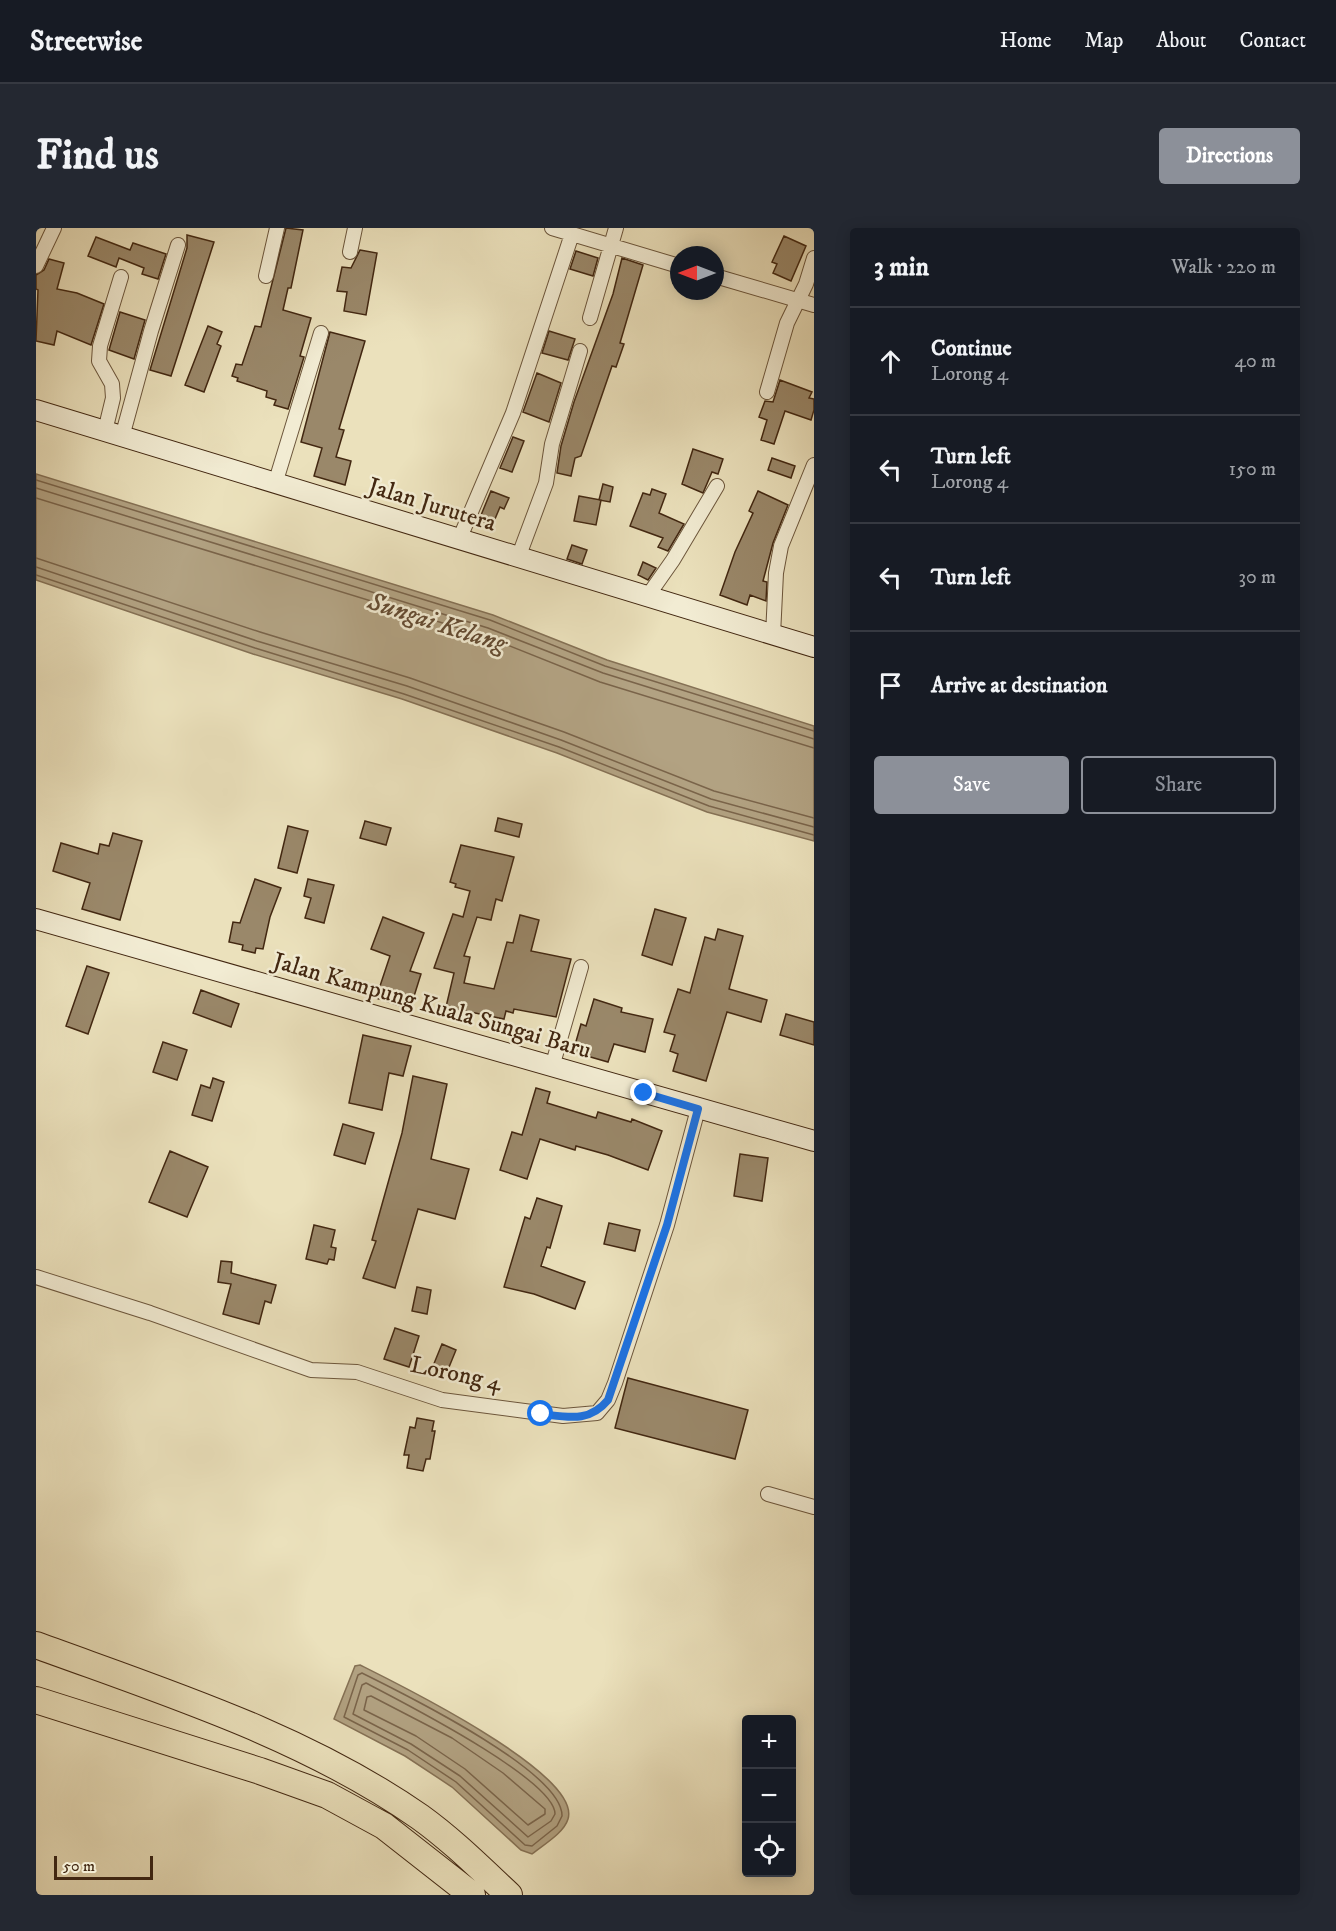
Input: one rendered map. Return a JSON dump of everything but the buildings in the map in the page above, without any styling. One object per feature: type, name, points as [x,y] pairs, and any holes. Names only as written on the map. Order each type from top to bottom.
[{"type":"highway","points":[[36,1645],[191,1702],[275,1736],[329,1762],[421,1818],[455,1845],[508,1895]]},
{"type":"highway","points":[[36,1700],[269,1773],[327,1795],[384,1826],[472,1895]]},
{"type":"street","points":[[36,266],[54,228]]},
{"type":"street","points":[[266,276],[276,228]]},
{"type":"street","points":[[350,252],[355,228]]},
{"type":"street","points":[[552,228],[670,263]]},
{"type":"street","points":[[590,318],[616,228]]},
{"type":"street","points":[[459,540],[513,413],[572,234]]},
{"type":"street","points":[[114,434],[151,331],[178,245]]},
{"type":"street","points":[[767,392],[787,323],[813,267],[814,258]]},
{"type":"street","points":[[114,434],[112,384],[99,361],[100,346],[121,277]]},
{"type":"street","points":[[724,279],[814,305]]},
{"type":"street","points":[[275,484],[321,333]]},
{"type":"street","points":[[518,558],[546,483],[552,444],[580,351]]},
{"type":"street","name":"Jalan Jurutera","points":[[36,410],[814,647]]},
{"type":"street","points":[[773,635],[776,573],[781,546],[814,465]]},
{"type":"street","points":[[647,597],[673,560],[717,486]]},
{"type":"street","name":"Jalan Kampung Kuala Sungai Baru","points":[[36,919],[814,1141]]},
{"type":"street","points":[[552,1067],[581,967]]},
{"type":"street","name":"Lorong 4","points":[[36,1277],[150,1313],[312,1370],[357,1372],[442,1400],[563,1416],[597,1413],[608,1400],[619,1373],[667,1225],[698,1109]]},
{"type":"street","points":[[768,1494],[814,1507]]},
{"type":"water","name":"Sungai Kelang","points":[[36,474],[493,615],[607,660],[814,726],[814,841],[707,812],[557,753],[402,699],[253,654],[36,580]]},
{"type":"water","points":[[360,1665],[410,1690],[518,1755],[546,1778],[565,1800],[568,1819],[566,1824],[553,1838],[532,1854],[521,1850],[452,1787],[405,1756],[334,1719],[355,1666]]},
{"type":"route","points":[[541,1414],[583,1416],[597,1413],[608,1400],[667,1225],[698,1109],[644,1093]]}]
